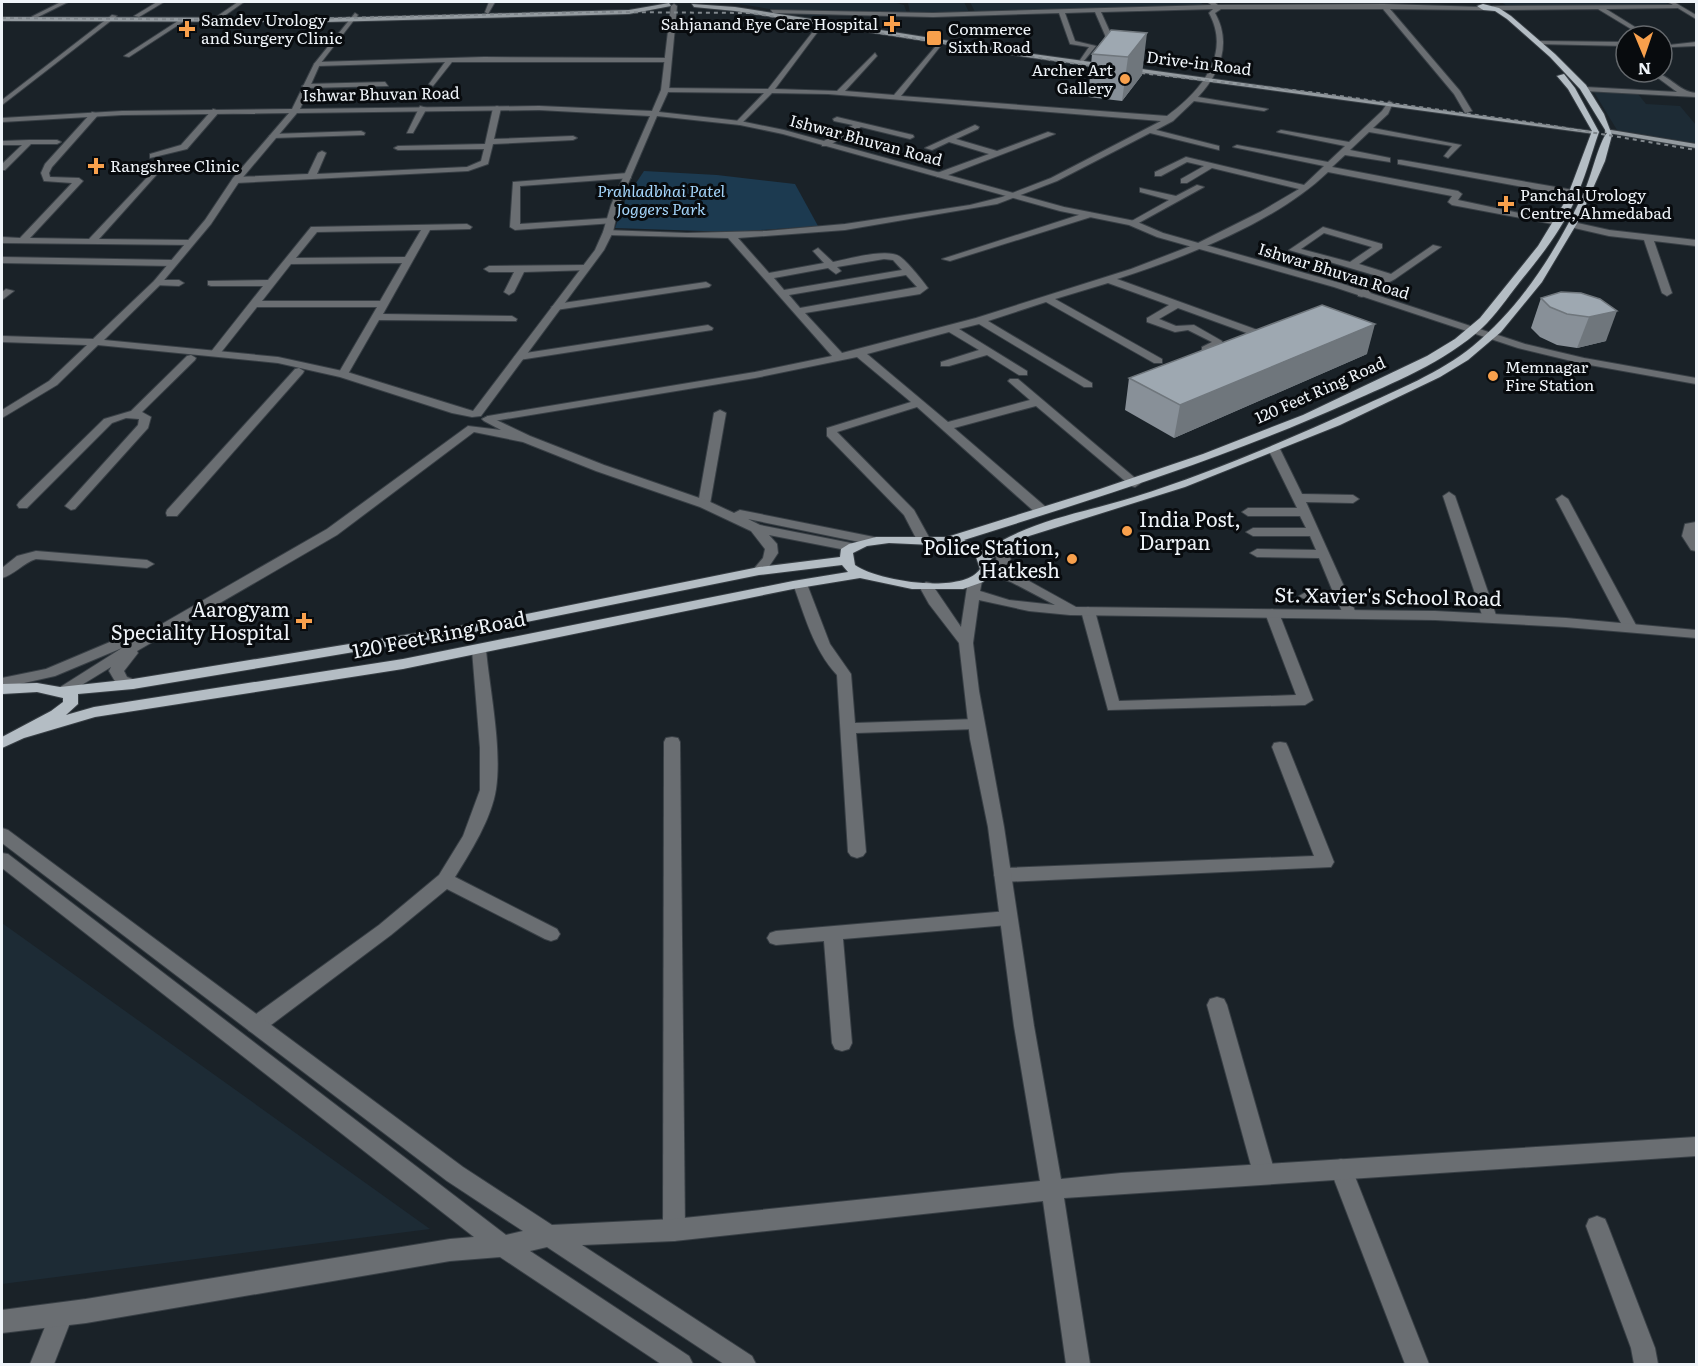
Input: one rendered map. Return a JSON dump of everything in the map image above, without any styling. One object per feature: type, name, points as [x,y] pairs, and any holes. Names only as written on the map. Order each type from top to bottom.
[{"type":"main road","points":[[354,17],[630,8],[668,4],[686,8],[702,2]]},
{"type":"main road","name":"Drive-in Road","points":[[715,2],[1115,65],[1595,130]]},
{"type":"main road","points":[[1473,2],[1487,7],[1539,43],[1585,89],[1608,133]]},
{"type":"main road","points":[[110,18],[137,16],[354,17],[629,12],[668,4]]},
{"type":"main road","points":[[1487,7],[1557,71],[1571,88],[1595,130],[1696,148]]},
{"type":"main road","name":"Drive-in Road","points":[[686,8],[735,9],[941,42],[1468,111],[1595,130]]},
{"type":"main road","points":[[2,17],[183,20],[218,18]]},
{"type":"main road","name":"120 Feet Ring Road","points":[[2,689],[62,691],[133,684],[497,624],[849,554],[874,541],[950,540],[1135,483],[1195,462],[1335,405],[1407,371],[1450,347],[1474,330],[1497,306],[1558,222],[1573,193],[1595,130]]},
{"type":"main road","name":"120 Feet Ring Road","points":[[974,587],[986,563],[1002,546],[1022,534],[1154,494],[1274,449],[1323,429],[1443,371],[1476,349],[1491,336],[1530,288],[1573,225],[1605,150],[1608,133]]},
{"type":"main road","points":[[950,540],[975,548],[986,563]]},
{"type":"main road","points":[[849,554],[851,568],[861,574],[883,580],[926,586],[974,587]]},
{"type":"main road","name":"120 Feet Ring Road","points":[[24,733],[94,712],[403,664],[800,584],[861,574]]},
{"type":"main road","points":[[2,743],[56,715],[70,704],[71,696],[62,691]]},
{"type":"street","points":[[34,17],[65,2]]},
{"type":"street","points":[[137,16],[161,2]]},
{"type":"street","points":[[218,18],[241,2]]},
{"type":"street","points":[[488,12],[492,2]]},
{"type":"street","points":[[1211,2],[1218,8]]},
{"type":"street","points":[[1671,2],[1696,17]]},
{"type":"street","points":[[479,416],[519,357],[599,250],[608,232],[628,176],[665,90],[672,19],[668,4]]},
{"type":"street","points":[[773,11],[933,15],[1384,6],[1678,7]]},
{"type":"street","points":[[1384,6],[1457,93],[1468,111]]},
{"type":"street","points":[[672,19],[686,8]]},
{"type":"street","points":[[608,232],[662,237],[732,237],[857,226],[955,210],[1015,196],[1100,157],[1170,119],[1195,99],[1220,56],[1220,28],[1212,13],[1218,8]]},
{"type":"street","points":[[1598,8],[1626,24]]},
{"type":"street","points":[[1062,12],[1072,43],[1094,46],[1112,43],[1097,11]]},
{"type":"street","points":[[2,415],[53,383],[157,283],[208,222],[236,180],[295,111],[317,64],[354,17]]},
{"type":"street","points":[[2,103],[110,18]]},
{"type":"street","points":[[127,56],[183,20]]},
{"type":"street","points":[[740,123],[771,90],[822,22]]},
{"type":"street","points":[[897,96],[941,42]]},
{"type":"street","points":[[1539,43],[1614,44]]},
{"type":"street","points":[[1674,45],[1696,44]]},
{"type":"street","points":[[1083,60],[1094,46]]},
{"type":"street","points":[[840,92],[875,55]]},
{"type":"street","points":[[1115,65],[1121,58]]},
{"type":"street","points":[[317,64],[450,60],[667,60]]},
{"type":"street","points":[[433,84],[450,60]]},
{"type":"street","points":[[306,86],[385,84]]},
{"type":"street","points":[[1671,84],[1685,94]]},
{"type":"street","points":[[1585,89],[1696,94]]},
{"type":"street","points":[[665,90],[840,92],[1170,119]]},
{"type":"street","points":[[1195,99],[1264,109]]},
{"type":"street","points":[[2,683],[50,673],[129,640],[323,529],[422,458],[463,425],[479,416],[755,375],[859,353],[980,320],[1107,279],[1199,246],[1263,214],[1306,188],[1385,112],[1389,103]]},
{"type":"street","points":[[410,131],[423,108]]},
{"type":"street","points":[[236,180],[468,170],[485,162],[497,108]]},
{"type":"street","name":"Ishwar Bhuvan Road","points":[[2,120],[95,114],[216,111],[497,108],[614,111],[740,123],[1088,215],[1132,223],[1199,246],[1362,294],[1491,336],[1584,361],[1696,381]]},
{"type":"street","points":[[1052,119],[1058,109]]},
{"type":"street","points":[[153,156],[184,147],[216,111]]},
{"type":"street","points":[[23,240],[79,181],[47,179],[45,173],[48,166],[95,114]]},
{"type":"street","points":[[837,119],[910,137]]},
{"type":"street","points":[[825,144],[845,131],[860,125]]},
{"type":"street","points":[[929,148],[975,127]]},
{"type":"street","points":[[1368,129],[1457,146],[1448,156]]},
{"type":"street","points":[[1150,130],[1216,148]]},
{"type":"street","points":[[1281,132],[1387,160]]},
{"type":"street","points":[[273,136],[361,133]]},
{"type":"street","points":[[940,175],[1052,134]]},
{"type":"street","points":[[398,148],[573,138]]},
{"type":"street","points":[[949,139],[997,154]]},
{"type":"street","points":[[2,142],[57,142]]},
{"type":"street","points":[[2,168],[29,142]]},
{"type":"street","points":[[1237,147],[1458,194],[1452,202],[1558,222]]},
{"type":"street","points":[[311,177],[322,153]]},
{"type":"street","points":[[1158,174],[1186,159],[1306,188]]},
{"type":"street","points":[[1401,162],[1573,193]]},
{"type":"street","points":[[1184,181],[1211,165]]},
{"type":"street","points":[[92,242],[156,170]]},
{"type":"street","points":[[611,221],[515,227],[516,184],[628,176]]},
{"type":"street","points":[[1132,223],[1200,187]]},
{"type":"street","points":[[1143,190],[1175,199]]},
{"type":"street","points":[[947,259],[1088,215]]},
{"type":"street","points":[[1573,225],[1609,233],[1696,243]]},
{"type":"street","points":[[343,374],[427,227]]},
{"type":"street","points":[[215,354],[314,228],[466,227]]},
{"type":"street","points":[[1351,265],[1379,246],[1323,230],[1294,250],[1392,277]]},
{"type":"street","points":[[732,237],[839,357]]},
{"type":"street","points":[[1648,237],[1667,293]]},
{"type":"street","points":[[2,240],[190,243]]},
{"type":"street","points":[[1362,294],[1436,247]]},
{"type":"street","points":[[818,251],[862,301]]},
{"type":"street","points":[[767,276],[884,256],[896,258],[923,288],[917,292],[798,311]]},
{"type":"street","points":[[2,260],[173,263]]},
{"type":"street","points":[[287,261],[408,260]]},
{"type":"street","points":[[855,261],[872,278]]},
{"type":"street","points":[[509,292],[520,268]]},
{"type":"street","points":[[489,269],[586,268]]},
{"type":"street","points":[[782,292],[909,272]]},
{"type":"street","points":[[1107,279],[1273,339]]},
{"type":"street","points":[[157,283],[179,283]]},
{"type":"street","points":[[211,283],[270,283]]},
{"type":"street","points":[[556,307],[706,285]]},
{"type":"street","points":[[1047,299],[1158,361]]},
{"type":"street","points":[[253,304],[383,304]]},
{"type":"street","points":[[1177,304],[1151,320],[1175,329],[1190,327],[1217,341],[1217,345],[1206,349]]},
{"type":"street","points":[[376,317],[512,319]]},
{"type":"street","points":[[980,320],[1088,385]]},
{"type":"street","points":[[519,357],[708,328]]},
{"type":"street","points":[[951,328],[988,351],[1018,377],[1040,401],[1135,483]]},
{"type":"street","points":[[2,339],[278,360],[343,374],[479,416],[600,468],[710,507],[756,528],[849,554]]},
{"type":"street","points":[[2,345],[94,345],[191,358],[271,364],[333,378],[463,425],[526,438]]},
{"type":"street","points":[[945,364],[988,351]]},
{"type":"street","points":[[859,353],[948,426],[1042,511]]},
{"type":"street","points":[[135,413],[191,358]]},
{"type":"street","points":[[172,513],[299,371]]},
{"type":"street","points":[[948,426],[1040,401]]},
{"type":"street","points":[[919,403],[831,430],[833,436],[909,513],[923,539]]},
{"type":"street","points":[[23,505],[108,421],[117,416],[135,413],[145,417],[144,426],[70,506]]},
{"type":"street","points":[[710,507],[720,413]]},
{"type":"street","points":[[62,691],[138,644],[332,532],[463,425],[487,422],[479,416]]},
{"type":"street","points":[[1274,449],[1315,532],[1349,613]]},
{"type":"street","points":[[1449,496],[1490,618]]},
{"type":"street","points":[[1299,498],[1353,499]]},
{"type":"street","points":[[1562,499],[1630,627]]},
{"type":"street","points":[[710,507],[874,541]]},
{"type":"street","points":[[1248,512],[1305,512]]},
{"type":"street","points":[[1696,526],[1690,527],[1689,536],[1696,547]]},
{"type":"street","points":[[756,528],[771,544],[773,551],[770,560],[759,571]]},
{"type":"street","points":[[1253,532],[1315,532]]},
{"type":"street","points":[[1002,546],[1004,564],[1016,579]]},
{"type":"street","points":[[1257,553],[1324,554]]},
{"type":"street","points":[[2,574],[22,559],[36,555],[147,564]]},
{"type":"street","points":[[986,563],[1083,611],[1113,706],[1305,700],[1272,613]]},
{"type":"street","points":[[800,584],[828,654],[834,665],[844,674],[857,852]]},
{"type":"street","points":[[926,586],[934,601],[966,643]]},
{"type":"street","points":[[974,587],[966,643],[976,724],[996,827],[1024,1026],[1052,1190],[1078,1365]]},
{"type":"street","name":"St. Xavier's School Road","points":[[974,587],[992,602],[1083,611],[1349,613],[1490,618],[1630,627],[1696,634]]},
{"type":"street","points":[[1306,596],[1342,596]]},
{"type":"street","points":[[133,684],[121,680],[116,671],[138,644]]},
{"type":"street","points":[[256,1025],[385,930],[445,880],[471,837],[488,790],[488,748],[479,650]]},
{"type":"street","points":[[849,728],[976,724]]},
{"type":"street","points":[[672,742],[674,1230]]},
{"type":"street","points":[[1003,875],[1325,862],[1280,747]]},
{"type":"street","points":[[2,834],[455,1174],[744,1365]]},
{"type":"street","points":[[2,859],[503,1246],[681,1365]]},
{"type":"street","points":[[445,880],[551,934]]},
{"type":"street","points":[[776,938],[1008,918]]},
{"type":"street","points":[[833,933],[842,1043]]},
{"type":"street","points":[[1217,1005],[1264,1173]]},
{"type":"street","points":[[2,1322],[61,1315],[450,1250],[503,1246],[549,1236],[674,1230],[1052,1190],[1264,1173],[1696,1147]]},
{"type":"street","points":[[1341,1169],[1418,1365]]},
{"type":"street","points":[[1597,1226],[1643,1348],[1646,1365]]},
{"type":"street","points":[[42,1365],[61,1315]]},
{"type":"shaded area","points":[[728,2],[893,2],[904,5],[907,13],[829,12],[818,17]]},
{"type":"shaded area","points":[[902,2],[964,2],[969,12],[910,13],[908,3]]},
{"type":"shaded area","points":[[970,2],[1200,2],[1206,7],[975,12]]},
{"type":"shaded area","points":[[1501,2],[1665,2],[1672,6],[1509,7]]},
{"type":"shaded area","points":[[1594,92],[1638,94],[1646,104],[1680,106],[1696,125],[1696,143],[1617,130]]},
{"type":"shaded area","points":[[2,923],[430,1229],[2,1284]]},
{"type":"green space","name":"Prahladbhai Patel Joggers Park","points":[[644,171],[717,175],[795,184],[818,226],[732,232],[615,228],[626,198]]},
{"type":"building","points":[[1111,30],[1147,33],[1128,57],[1092,54]]},
{"type":"building","points":[[1561,292],[1581,293],[1600,299],[1617,311],[1589,317],[1567,314],[1550,307],[1541,298]]},
{"type":"building","points":[[1322,305],[1375,324],[1180,405],[1129,378]]},
{"type":"railway","points":[[2,18],[260,20],[597,12],[751,13],[1123,71],[1318,93],[1542,124],[1696,150]]},
{"type":"place","name":"Sahjanand Eye Care Hospital","points":[[892,24]]},
{"type":"place","name":"Samdev Urology and Surgery Clinic","points":[[187,29]]},
{"type":"place","name":"Commerce Sixth Road","points":[[934,38]]},
{"type":"place","name":"Archer Art Gallery","points":[[1125,79]]},
{"type":"place","name":"Rangshree Clinic","points":[[96,166]]},
{"type":"place","name":"Panchal Urology Centre, Ahmedabad","points":[[1506,204]]},
{"type":"place","name":"Memnagar Fire Station","points":[[1493,376]]},
{"type":"place","name":"India Post, Darpan","points":[[1127,531]]},
{"type":"place","name":"Police Station, Hatkesh","points":[[1072,559]]},
{"type":"place","name":"Aarogyam Speciality Hospital","points":[[304,621]]}]
